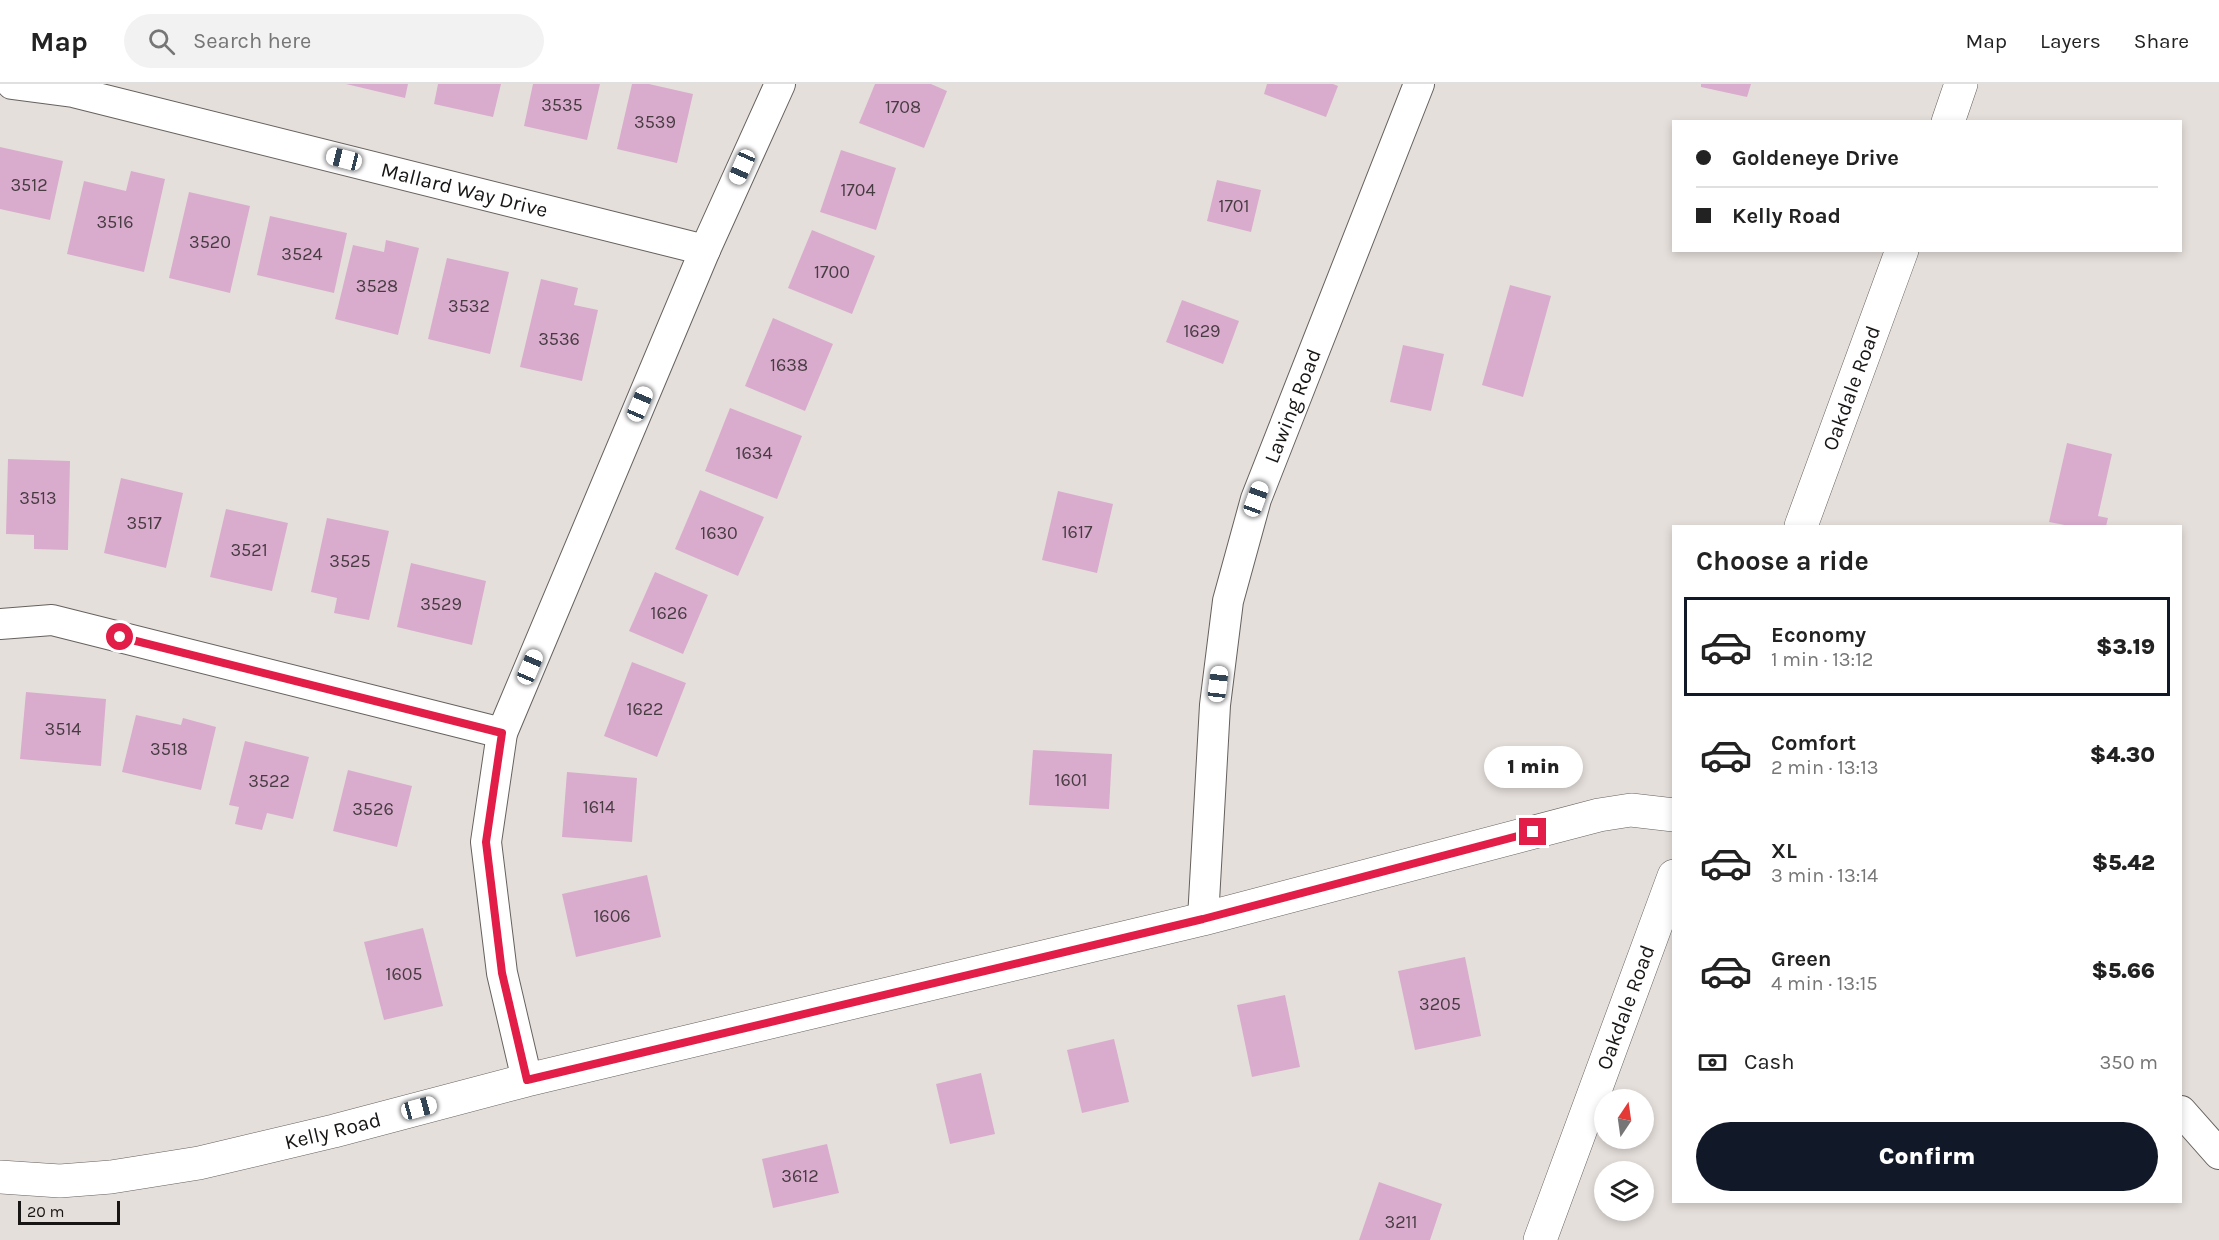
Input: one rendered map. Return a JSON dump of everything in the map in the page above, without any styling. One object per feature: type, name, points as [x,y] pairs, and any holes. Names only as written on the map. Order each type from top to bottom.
[{"type":"street","name":"Mallard Way Drive","points":[[12,84],[73,92],[705,250]]},
{"type":"street","points":[[527,1080],[502,973],[486,842],[502,733],[705,250],[780,84]]},
{"type":"street","name":"Lawing Road","points":[[1203,919],[1215,705],[1228,601],[1256,499],[1419,84]]},
{"type":"street","points":[[1949,120],[1961,84]]},
{"type":"street","name":"Oakdale Road","points":[[1802,525],[1901,252]]},
{"type":"street","points":[[0,624],[52,620],[502,733]]},
{"type":"street","name":"Kelly Road","points":[[0,1177],[60,1181],[111,1177],[199,1162],[334,1131],[527,1080],[1203,919],[1599,815],[1631,810],[1672,815]]},
{"type":"street","name":"Oakdale Road","points":[[1540,1240],[1672,881]]},
{"type":"street","points":[[2182,1113],[2219,1154]]},
{"type":"building","points":[[346,84],[408,84],[405,98]]},
{"type":"building","points":[[438,84],[501,84],[493,117],[434,104]]},
{"type":"building","points":[[533,84],[600,84],[587,140],[524,126]]},
{"type":"building","points":[[632,84],[649,84],[693,94],[677,163],[617,149]]},
{"type":"building","points":[[875,84],[931,84],[947,91],[924,148],[859,123]]},
{"type":"building","points":[[1267,84],[1333,84],[1338,86],[1326,117],[1264,94]]},
{"type":"building","points":[[1701,84],[1751,84],[1747,97],[1701,87]]},
{"type":"building","points":[[0,147],[63,161],[50,220],[0,209]]},
{"type":"building","points":[[841,150],[896,168],[876,230],[820,212]]},
{"type":"building","points":[[131,171],[165,179],[144,272],[67,254],[84,181],[126,191]]},
{"type":"building","points":[[1217,180],[1261,190],[1251,232],[1207,221]]},
{"type":"building","points":[[189,192],[250,206],[230,293],[169,278]]},
{"type":"building","points":[[270,216],[347,233],[334,293],[257,275]]},
{"type":"building","points":[[812,230],[875,256],[852,314],[788,288]]},
{"type":"building","points":[[386,240],[419,248],[398,335],[335,319],[353,245],[384,252]]},
{"type":"building","points":[[447,258],[509,272],[490,354],[428,339]]},
{"type":"building","points":[[541,279],[578,288],[574,305],[598,310],[582,381],[520,367]]},
{"type":"building","points":[[1510,285],[1551,296],[1523,397],[1482,385]]},
{"type":"building","points":[[1182,300],[1239,321],[1223,364],[1166,342]]},
{"type":"building","points":[[773,318],[833,344],[805,411],[745,386]]},
{"type":"building","points":[[1403,345],[1444,354],[1431,411],[1390,402]]},
{"type":"building","points":[[730,408],[802,436],[777,499],[705,471]]},
{"type":"building","points":[[2067,443],[2112,454],[2098,516],[2108,518],[2106,525],[2065,525],[2049,522]]},
{"type":"building","points":[[8,459],[70,461],[68,550],[34,549],[34,535],[6,534]]},
{"type":"building","points":[[121,478],[183,493],[166,568],[104,553]]},
{"type":"building","points":[[700,490],[764,517],[738,576],[675,549]]},
{"type":"building","points":[[1058,491],[1113,504],[1097,573],[1042,560]]},
{"type":"building","points":[[226,509],[288,523],[272,591],[210,577]]},
{"type":"building","points":[[327,518],[389,531],[369,620],[334,613],[337,598],[311,592]]},
{"type":"building","points":[[411,563],[486,581],[472,645],[397,627]]},
{"type":"building","points":[[655,572],[708,595],[683,654],[629,631]]},
{"type":"building","points":[[632,662],[686,683],[657,757],[604,736]]},
{"type":"building","points":[[26,692],[106,699],[101,766],[20,759]]},
{"type":"building","points":[[136,715],[181,725],[183,718],[216,727],[201,790],[122,772]]},
{"type":"building","points":[[245,741],[309,757],[293,819],[267,813],[262,830],[235,824],[239,807],[229,805]]},
{"type":"building","points":[[1033,750],[1112,754],[1109,809],[1029,805]]},
{"type":"building","points":[[348,770],[412,786],[397,847],[333,831]]},
{"type":"building","points":[[567,772],[637,778],[632,842],[562,837]]},
{"type":"building","points":[[647,875],[661,937],[576,957],[562,894]]},
{"type":"building","points":[[423,928],[443,1006],[384,1020],[364,942]]},
{"type":"building","points":[[1465,957],[1481,1036],[1415,1050],[1398,971]]},
{"type":"building","points":[[1285,995],[1300,1067],[1252,1077],[1237,1005]]},
{"type":"building","points":[[1114,1039],[1129,1102],[1082,1113],[1067,1050]]},
{"type":"building","points":[[981,1073],[995,1134],[950,1144],[936,1084]]},
{"type":"building","points":[[827,1144],[839,1193],[773,1208],[762,1159]]},
{"type":"building","points":[[1379,1182],[1442,1204],[1430,1240],[1359,1240]]},
{"type":"route","points":[[120,637],[502,733],[486,842],[502,973],[527,1080],[1203,919],[1533,832]]}]
